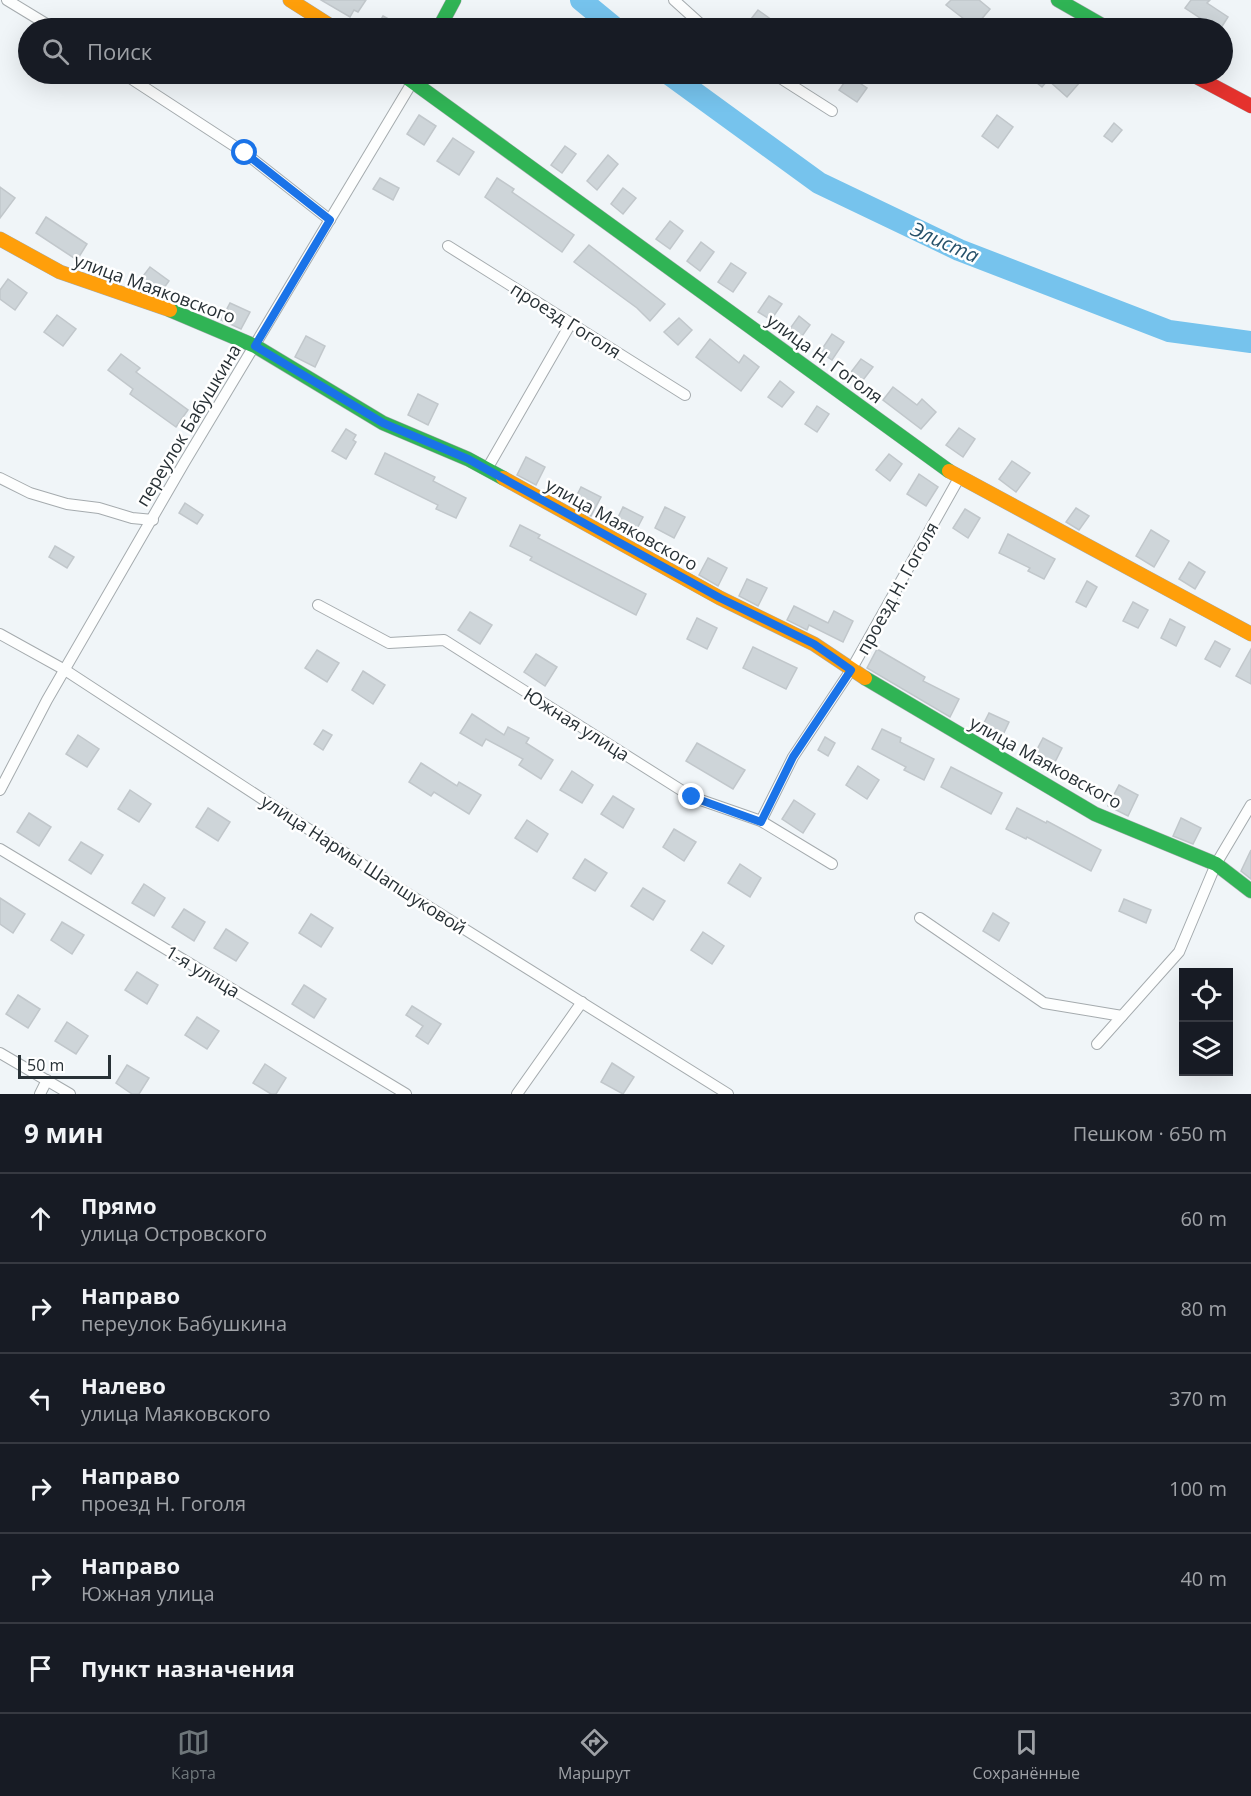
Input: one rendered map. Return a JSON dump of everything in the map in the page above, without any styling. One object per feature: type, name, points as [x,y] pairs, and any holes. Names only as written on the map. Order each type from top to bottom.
[{"type":"street","points":[[7,0],[37,18]]},
{"type":"street","points":[[290,0],[318,18]]},
{"type":"street","points":[[444,18],[454,0]]},
{"type":"street","points":[[674,0],[694,18]]},
{"type":"street","points":[[1058,0],[1090,18]]},
{"type":"street","points":[[139,84],[245,153],[330,220]]},
{"type":"street","name":"переулок Бабушкина","points":[[0,790],[65,670],[330,220],[406,84]]},
{"type":"street","name":"улица Н. Гоголя","points":[[422,84],[959,478],[1251,634]]},
{"type":"street","points":[[790,84],[832,111]]},
{"type":"street","points":[[1210,84],[1251,106]]},
{"type":"street","name":"улица Маяковского","points":[[0,239],[60,272],[191,317],[255,346],[383,423],[487,469],[720,598],[814,644],[851,670],[1095,814],[1216,864],[1251,891]]},
{"type":"street","name":"проезд Гоголя","points":[[448,246],[685,395]]},
{"type":"street","points":[[487,469],[571,323]]},
{"type":"street","points":[[0,478],[30,493],[67,504],[99,508],[132,519],[153,520]]},
{"type":"street","name":"проезд Н. Гоголя","points":[[761,822],[793,757],[851,670],[959,478]]},
{"type":"street","name":"Южная улица","points":[[318,605],[389,643],[444,640],[692,797],[761,822],[832,864]]},
{"type":"street","name":"улица Нармы Шапшуковой","points":[[0,634],[65,670],[394,885],[728,1094]]},
{"type":"street","points":[[1097,1044],[1179,952],[1216,864],[1251,805]]},
{"type":"street","name":"1-я улица","points":[[0,849],[406,1094]]},
{"type":"street","points":[[920,918],[1044,1003],[1122,1016]]},
{"type":"street","points":[[517,1094],[582,1002]]},
{"type":"street","points":[[0,1053],[70,1094]]},
{"type":"street","points":[[40,1094],[47,1080]]},
{"type":"building","points":[[321,0],[366,0],[358,12],[354,10],[350,17]]},
{"type":"building","points":[[951,0],[979,0],[990,9],[982,18],[963,18],[946,5]]},
{"type":"building","points":[[1191,0],[1210,0],[1207,3],[1228,17],[1200,18],[1185,8]]},
{"type":"building","points":[[758,10],[769,18],[752,18]]},
{"type":"building","points":[[843,84],[861,84],[867,88],[857,102],[839,90]]},
{"type":"building","points":[[1052,84],[1078,84],[1067,97]]},
{"type":"building","points":[[419,115],[436,126],[424,145],[407,134]]},
{"type":"building","points":[[997,115],[1013,127],[998,148],[982,136]]},
{"type":"building","points":[[1114,123],[1122,130],[1112,142],[1104,136]]},
{"type":"building","points":[[453,138],[474,152],[459,175],[437,161]]},
{"type":"building","points":[[565,146],[576,154],[562,173],[551,165]]},
{"type":"building","points":[[608,155],[618,164],[597,190],[587,181]]},
{"type":"building","points":[[380,178],[399,188],[393,200],[373,189]]},
{"type":"building","points":[[497,178],[514,189],[512,192],[574,235],[562,252],[485,197]]},
{"type":"building","points":[[0,187],[15,198],[0,218]]},
{"type":"building","points":[[623,188],[636,198],[623,214],[611,204]]},
{"type":"building","points":[[46,217],[87,244],[77,260],[36,233]]},
{"type":"building","points":[[670,221],[683,231],[670,249],[656,239]]},
{"type":"building","points":[[701,242],[714,252],[700,271],[687,261]]},
{"type":"building","points":[[589,245],[665,304],[650,321],[637,308],[574,262]]},
{"type":"building","points":[[731,263],[746,273],[733,292],[718,282]]},
{"type":"building","points":[[150,267],[169,281],[158,296],[137,284]]},
{"type":"building","points":[[8,279],[27,293],[15,310],[0,299],[0,290]]},
{"type":"building","points":[[769,296],[782,304],[771,320],[758,312]]},
{"type":"building","points":[[230,303],[250,312],[241,329],[221,320]]},
{"type":"building","points":[[57,315],[76,329],[63,346],[44,332]]},
{"type":"building","points":[[799,316],[810,325],[800,339],[789,330]]},
{"type":"building","points":[[679,318],[692,330],[678,345],[664,332]]},
{"type":"building","points":[[832,334],[844,342],[832,360],[820,352]]},
{"type":"building","points":[[306,336],[325,346],[315,367],[295,357]]},
{"type":"building","points":[[710,339],[739,363],[744,355],[759,367],[741,391],[696,357]]},
{"type":"building","points":[[121,354],[140,368],[136,372],[188,410],[176,427],[130,394],[133,389],[108,370]]},
{"type":"building","points":[[861,359],[873,367],[860,384],[848,376]]},
{"type":"building","points":[[780,381],[794,392],[782,407],[768,397]]},
{"type":"building","points":[[893,387],[917,405],[922,399],[936,412],[921,429],[883,400]]},
{"type":"building","points":[[418,394],[438,404],[428,425],[408,415]]},
{"type":"building","points":[[817,406],[829,414],[817,432],[805,424]]},
{"type":"building","points":[[959,428],[975,439],[963,457],[946,445]]},
{"type":"building","points":[[346,429],[356,435],[353,440],[356,442],[346,459],[332,451]]},
{"type":"building","points":[[385,453],[435,477],[433,481],[466,498],[456,518],[436,509],[438,505],[375,474]]},
{"type":"building","points":[[889,454],[902,464],[890,481],[876,470]]},
{"type":"building","points":[[526,457],[545,467],[536,485],[517,475]]},
{"type":"building","points":[[1012,461],[1030,473],[1016,492],[999,479]]},
{"type":"building","points":[[919,474],[938,487],[926,506],[907,494]]},
{"type":"building","points":[[581,487],[601,497],[591,516],[572,505]]},
{"type":"building","points":[[185,503],[203,515],[197,524],[179,513]]},
{"type":"building","points":[[623,507],[643,517],[632,538],[613,528]]},
{"type":"building","points":[[665,507],[685,517],[674,538],[655,528]]},
{"type":"building","points":[[1076,508],[1089,516],[1079,530],[1066,522]]},
{"type":"building","points":[[965,509],[980,518],[968,538],[953,528]]},
{"type":"building","points":[[520,525],[540,535],[538,538],[646,594],[636,615],[530,560],[532,557],[510,546]]},
{"type":"building","points":[[1151,530],[1169,541],[1154,567],[1136,556]]},
{"type":"building","points":[[1008,534],[1055,559],[1044,579],[1028,571],[1030,568],[999,553]]},
{"type":"building","points":[[55,546],[74,557],[67,568],[49,557]]},
{"type":"building","points":[[708,558],[727,568],[718,586],[699,575]]},
{"type":"building","points":[[1189,562],[1205,572],[1195,589],[1179,579]]},
{"type":"building","points":[[747,579],[767,588],[758,606],[739,596]]},
{"type":"building","points":[[1087,581],[1097,587],[1086,607],[1076,602]]},
{"type":"building","points":[[1133,602],[1148,610],[1138,628],[1123,621]]},
{"type":"building","points":[[794,606],[828,623],[834,611],[853,621],[843,642],[809,625],[807,630],[787,620]]},
{"type":"building","points":[[470,612],[492,625],[480,644],[458,630]]},
{"type":"building","points":[[697,618],[717,628],[707,649],[687,639]]},
{"type":"building","points":[[1170,619],[1185,627],[1176,646],[1161,638]]},
{"type":"building","points":[[1215,641],[1230,649],[1220,667],[1205,659]]},
{"type":"building","points":[[753,647],[797,668],[786,689],[743,668]]},
{"type":"building","points":[[877,649],[925,677],[923,681],[959,699],[950,717],[867,668]]},
{"type":"building","points":[[1251,649],[1251,684],[1236,676]]},
{"type":"building","points":[[317,650],[339,663],[327,682],[305,668]]},
{"type":"building","points":[[536,654],[557,667],[545,686],[524,672]]},
{"type":"building","points":[[363,671],[385,685],[373,704],[352,690]]},
{"type":"building","points":[[989,713],[1009,722],[999,743],[979,733]]},
{"type":"building","points":[[472,714],[504,735],[508,727],[529,738],[526,743],[553,760],[541,779],[519,765],[523,759],[486,739],[482,746],[460,733]]},
{"type":"building","points":[[882,729],[901,738],[900,742],[934,759],[924,780],[904,770],[906,767],[872,749]]},
{"type":"building","points":[[323,730],[332,735],[323,750],[314,744]]},
{"type":"building","points":[[78,735],[99,749],[87,767],[66,754]]},
{"type":"building","points":[[825,737],[835,743],[828,756],[818,750]]},
{"type":"building","points":[[1043,738],[1062,748],[1052,768],[1032,759]]},
{"type":"building","points":[[697,743],[745,770],[733,789],[686,761]]},
{"type":"building","points":[[421,763],[457,786],[459,782],[481,795],[469,814],[434,792],[431,796],[409,782]]},
{"type":"building","points":[[858,766],[879,780],[867,799],[846,785]]},
{"type":"building","points":[[951,767],[1002,793],[991,814],[941,787]]},
{"type":"building","points":[[572,771],[593,785],[582,803],[560,790]]},
{"type":"building","points":[[1119,785],[1138,795],[1128,816],[1108,806]]},
{"type":"building","points":[[130,790],[151,804],[139,822],[118,809]]},
{"type":"building","points":[[613,796],[634,809],[623,828],[601,814]]},
{"type":"building","points":[[794,800],[815,814],[803,833],[782,819]]},
{"type":"building","points":[[208,808],[230,822],[218,841],[196,827]]},
{"type":"building","points":[[1017,808],[1101,850],[1091,871],[1027,837],[1026,839],[1006,829]]},
{"type":"building","points":[[29,813],[51,827],[39,846],[17,832]]},
{"type":"building","points":[[1181,818],[1201,828],[1193,844],[1173,836]]},
{"type":"building","points":[[527,820],[548,834],[537,852],[515,838]]},
{"type":"building","points":[[674,829],[696,842],[684,861],[663,847]]},
{"type":"building","points":[[81,842],[103,855],[91,874],[69,860]]},
{"type":"building","points":[[1251,850],[1251,879],[1241,871]]},
{"type":"building","points":[[585,859],[607,873],[595,891],[573,878]]},
{"type":"building","points":[[740,864],[761,878],[750,897],[728,883]]},
{"type":"building","points":[[144,884],[165,898],[154,916],[132,903]]},
{"type":"building","points":[[643,888],[665,901],[653,920],[631,906]]},
{"type":"building","points":[[0,898],[25,914],[13,933],[0,924]]},
{"type":"building","points":[[1124,899],[1151,910],[1146,923],[1119,911]]},
{"type":"building","points":[[184,909],[205,922],[194,941],[172,927]]},
{"type":"building","points":[[993,913],[1009,923],[999,941],[983,931]]},
{"type":"building","points":[[311,914],[333,928],[321,947],[299,933]]},
{"type":"building","points":[[62,922],[84,935],[72,954],[51,940]]},
{"type":"building","points":[[226,929],[248,943],[236,961],[214,948]]},
{"type":"building","points":[[703,932],[724,946],[712,964],[691,950]]},
{"type":"building","points":[[137,972],[158,985],[147,1004],[125,990]]},
{"type":"building","points":[[304,985],[326,999],[314,1018],[292,1004]]},
{"type":"building","points":[[18,995],[40,1009],[28,1028],[6,1014]]},
{"type":"building","points":[[412,1006],[441,1024],[428,1044],[416,1036],[423,1026],[406,1015]]},
{"type":"building","points":[[197,1017],[219,1031],[207,1049],[185,1035]]},
{"type":"building","points":[[67,1022],[88,1036],[76,1054],[55,1041]]},
{"type":"building","points":[[612,1063],[634,1077],[623,1094],[601,1082]]},
{"type":"building","points":[[265,1064],[286,1078],[276,1094],[271,1094],[253,1083]]},
{"type":"building","points":[[127,1065],[149,1078],[139,1094],[132,1094],[116,1083]]},
{"type":"waterway","name":"Элиста","points":[[581,0],[603,18]]},
{"type":"waterway","name":"Элиста","points":[[683,84],[819,183],[959,250],[1169,331],[1251,342]]},
{"type":"traffic: fast","points":[[444,18],[454,0]]},
{"type":"traffic: fast","points":[[1058,0],[1090,18]]},
{"type":"traffic: fast","points":[[416,84],[949,471]]},
{"type":"traffic: fast","points":[[170,310],[255,346],[383,423],[468,459],[503,478]]},
{"type":"traffic: fast","points":[[865,678],[1095,814],[1216,864],[1251,891]]},
{"type":"traffic: slow","points":[[290,0],[318,18]]},
{"type":"traffic: slow","points":[[0,239],[60,272],[170,310]]},
{"type":"traffic: slow","points":[[949,471],[1251,634]]},
{"type":"traffic: slow","points":[[503,478],[720,598],[814,644],[865,678]]},
{"type":"traffic: jam","points":[[1210,84],[1251,106]]},
{"type":"route","points":[[245,153],[330,220],[255,346],[383,423],[468,459],[720,598],[814,644],[851,670],[793,757],[761,822],[692,797]]}]
